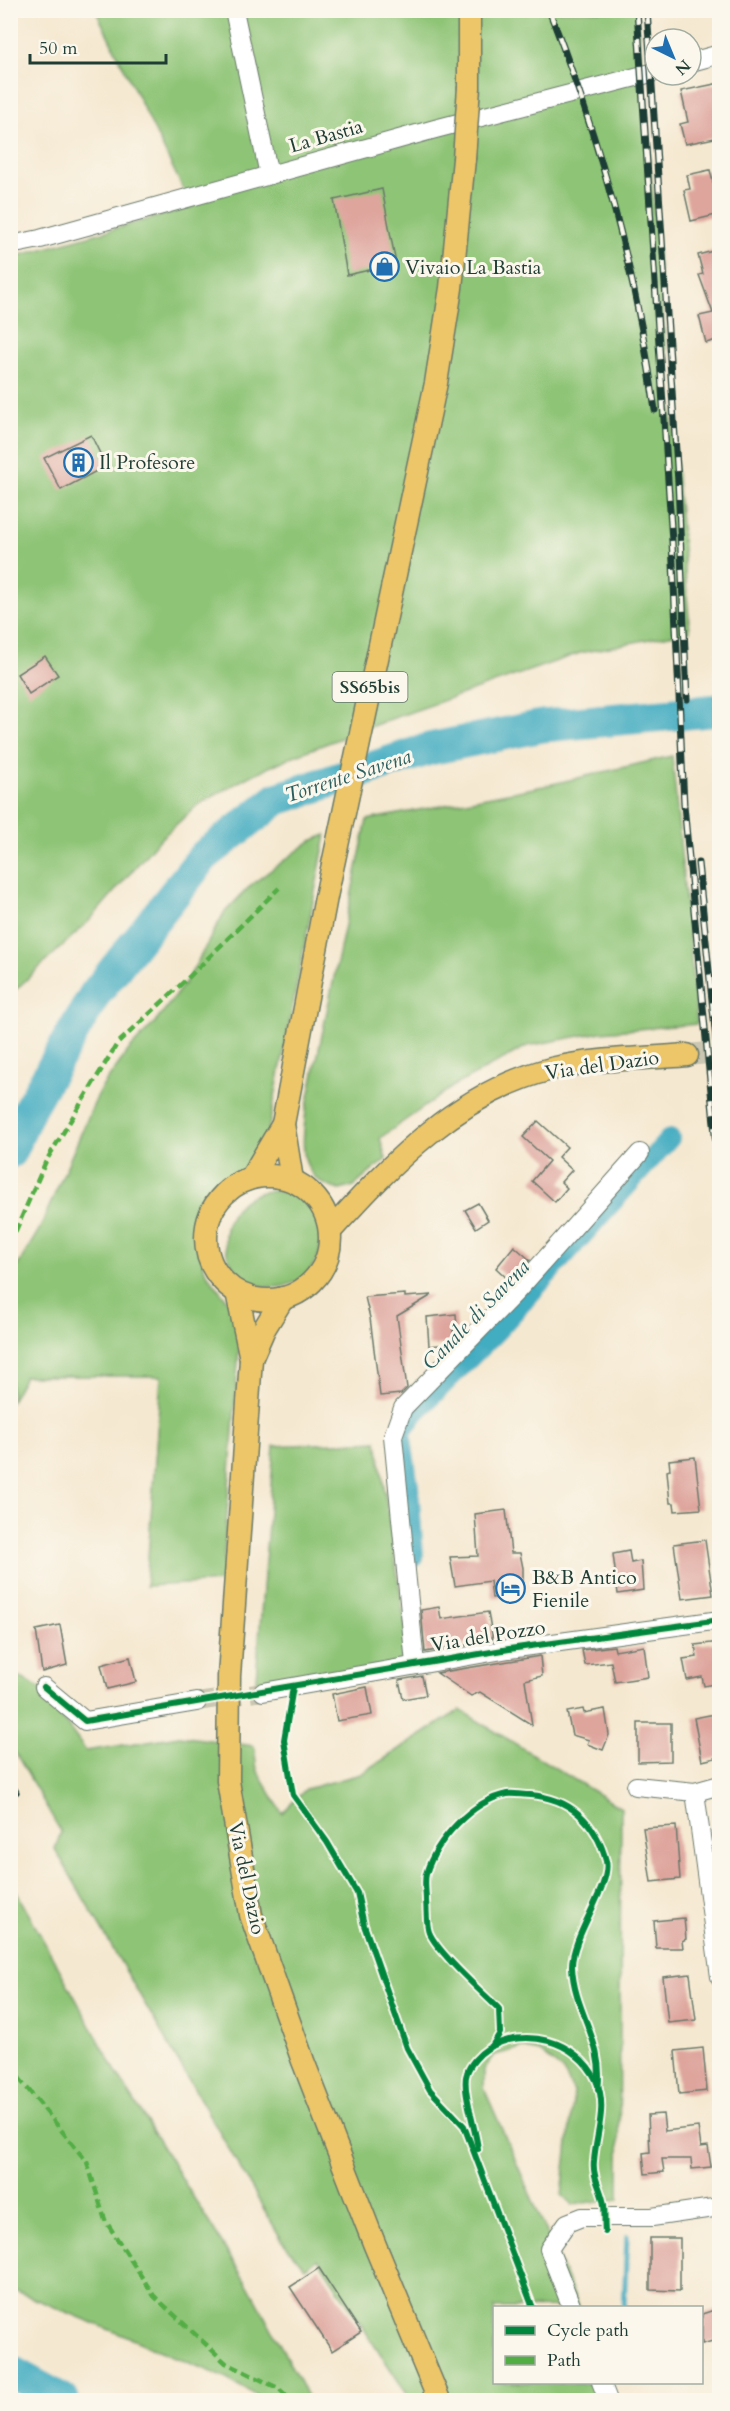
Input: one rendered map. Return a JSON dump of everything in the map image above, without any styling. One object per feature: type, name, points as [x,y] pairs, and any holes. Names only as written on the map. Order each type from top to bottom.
[{"type":"main road","name":"SS65bis","points":[[292,1180],[283,1124],[326,897],[436,383],[448,309],[464,159],[469,87],[469,10]]},
{"type":"main road","name":"Via del Dazio","points":[[251,1359],[264,1329],[283,1298],[297,1293],[319,1274],[326,1260],[330,1231],[373,1184],[436,1125],[494,1090],[551,1069],[687,1055]]},
{"type":"main road","name":"SS65bis","points":[[251,1178],[283,1124]]},
{"type":"main road","points":[[283,1298],[267,1300],[237,1292],[223,1281],[212,1266],[207,1249],[206,1231],[211,1213],[221,1198],[234,1186],[251,1178],[272,1176],[292,1180],[315,1197],[325,1213],[330,1231]]},
{"type":"main road","name":"Via del Dazio","points":[[315,1197],[336,1196],[373,1184]]},
{"type":"main road","name":"Via del Dazio","points":[[237,1292],[251,1359],[229,1676],[228,1771],[251,1915],[303,2061],[374,2243],[439,2400]]},
{"type":"street","points":[[234,10],[269,176]]},
{"type":"street","points":[[703,59],[720,54]]},
{"type":"street","name":"La Bastia","points":[[10,245],[40,239],[455,123],[643,75]]},
{"type":"street","name":"Via del Pozzo","points":[[416,1664],[393,1436],[403,1408],[516,1292],[640,1153]]},
{"type":"street","name":"Via del Pozzo","points":[[263,1692],[416,1664],[720,1620]]},
{"type":"street","points":[[44,1687],[85,1721],[197,1702]]},
{"type":"street","points":[[636,1786],[707,1788],[720,1977]]},
{"type":"street","points":[[572,2306],[549,2249],[567,2223],[582,2217],[652,2217],[720,2207]]},
{"type":"street","points":[[602,2384],[608,2400]]},
{"type":"green space","points":[[96,11],[637,11],[690,631],[580,653],[388,720],[291,757],[246,778],[200,803],[157,842],[90,920],[11,994],[10,258],[192,207]]},
{"type":"green space","points":[[672,756],[697,1024],[601,1032],[527,1046],[454,1086],[380,1138],[386,1159],[354,1186],[340,1190],[316,1178],[309,1170],[305,1160],[306,1111],[367,820],[544,786]]},
{"type":"green space","points":[[326,835],[268,1132],[242,1172],[218,1190],[209,1203],[199,1232],[199,1247],[205,1271],[233,1308],[240,1334],[222,1582],[146,1586],[161,1376],[25,1376],[11,1401],[11,1277],[39,1230],[100,1090],[128,1051],[158,1019],[189,977],[224,913],[252,884],[311,841]]},
{"type":"green space","points":[[273,1191],[291,1195],[307,1205],[317,1221],[321,1239],[317,1257],[307,1273],[291,1283],[273,1287],[255,1283],[239,1273],[229,1257],[225,1239],[229,1221],[239,1205],[255,1195]]},
{"type":"green space","points":[[377,1441],[411,1663],[255,1691],[274,1446]]},
{"type":"green space","points":[[10,1672],[40,1688],[86,1751],[179,1736],[254,1746],[257,1770],[282,1813],[306,1789],[361,1774],[460,1710],[621,1808],[619,2199],[573,2204],[562,2195],[574,2092],[562,2070],[540,2052],[521,2048],[495,2055],[484,2069],[484,2088],[579,2306],[493,2306],[493,2384],[609,2384],[616,2400],[411,2400],[318,2259],[305,2268],[283,2242],[55,1849],[61,1832],[11,1745]]},
{"type":"green space","points":[[11,1882],[118,2075],[255,2297],[309,2400],[265,2400],[221,2376],[11,2289]]},
{"type":"building","points":[[720,83],[720,137],[685,144],[680,124],[688,122],[681,91]]},
{"type":"building","points":[[710,170],[713,182],[717,181],[720,214],[691,221],[684,190],[690,189],[687,175]]},
{"type":"building","points":[[382,189],[396,264],[347,275],[334,200]]},
{"type":"building","points":[[720,249],[720,339],[706,343],[699,316],[713,313],[699,275],[703,274],[698,255]]},
{"type":"building","name":"Il Profesore","points":[[91,435],[106,466],[61,490],[44,458]]},
{"type":"building","points":[[45,656],[58,675],[29,694],[17,674]]},
{"type":"building","points":[[538,1121],[567,1147],[558,1157],[572,1170],[561,1182],[567,1188],[555,1202],[532,1181],[549,1161],[523,1137]]},
{"type":"building","points":[[478,1203],[488,1220],[476,1228],[465,1210]]},
{"type":"building","points":[[514,1246],[530,1260],[510,1281],[496,1268]]},
{"type":"building","points":[[405,1294],[405,1297],[432,1295],[397,1316],[407,1388],[401,1394],[380,1396],[365,1297]]},
{"type":"building","points":[[456,1314],[457,1330],[453,1330],[454,1340],[450,1344],[429,1346],[427,1317]]},
{"type":"building","points":[[695,1457],[701,1509],[675,1511],[674,1503],[670,1503],[667,1471],[670,1470],[669,1460]]},
{"type":"building","points":[[506,1510],[511,1553],[520,1553],[523,1568],[523,1582],[516,1583],[519,1595],[492,1598],[490,1581],[455,1586],[450,1557],[478,1556],[475,1514]]},
{"type":"building","points":[[705,1540],[713,1595],[682,1599],[674,1544]]},
{"type":"building","points":[[629,1551],[631,1563],[641,1561],[643,1590],[618,1594],[613,1554]]},
{"type":"building","points":[[439,1607],[441,1619],[488,1612],[493,1640],[425,1652],[421,1610]]},
{"type":"building","points":[[60,1625],[67,1665],[42,1672],[36,1630]]},
{"type":"building","points":[[720,1642],[720,1683],[704,1686],[702,1677],[687,1680],[683,1659],[697,1657],[695,1645]]},
{"type":"building","points":[[614,1646],[615,1651],[644,1646],[648,1677],[615,1682],[611,1662],[585,1665],[582,1650]]},
{"type":"building","points":[[540,1656],[542,1676],[525,1680],[532,1725],[480,1692],[471,1696],[437,1673]]},
{"type":"building","points":[[130,1657],[136,1682],[107,1689],[101,1665]]},
{"type":"building","points":[[422,1676],[426,1695],[403,1699],[399,1680]]},
{"type":"building","points":[[367,1687],[372,1715],[337,1721],[332,1694]]},
{"type":"building","points":[[583,1709],[584,1713],[605,1709],[609,1735],[603,1750],[587,1744],[589,1740],[572,1735],[567,1712]]},
{"type":"building","points":[[720,1713],[720,1757],[702,1761],[694,1718]]},
{"type":"building","points":[[638,1723],[671,1723],[671,1761],[638,1762]]},
{"type":"building","points":[[676,1826],[680,1879],[651,1882],[643,1828]]},
{"type":"building","points":[[684,1918],[686,1939],[682,1941],[683,1948],[656,1948],[654,1921]]},
{"type":"building","points":[[690,1974],[696,2020],[668,2023],[663,1977]]},
{"type":"building","points":[[703,2048],[707,2091],[679,2094],[675,2051]]},
{"type":"building","points":[[663,2114],[665,2131],[698,2127],[701,2147],[708,2146],[711,2167],[692,2169],[691,2159],[662,2159],[664,2172],[645,2174],[643,2153],[650,2152],[648,2115]]},
{"type":"building","points":[[650,2238],[680,2238],[680,2291],[650,2290]]},
{"type":"building","points":[[319,2268],[361,2332],[332,2351],[290,2287]]},
{"type":"building","points":[[720,2308],[720,2339],[703,2344],[703,2314]]},
{"type":"waterway","name":"Torrente Savena","points":[[10,1152],[30,1107],[95,994],[204,856],[277,799],[429,749],[542,726],[720,710]]},
{"type":"waterway","name":"Canale di Savena","points":[[414,1557],[409,1487],[401,1433],[415,1413],[496,1332],[670,1138]]},
{"type":"waterway","name":"Canale di Savena","points":[[624,2306],[627,2236]]},
{"type":"waterway","name":"Torrente Savena","points":[[10,2371],[63,2400]]},
{"type":"tunnel","points":[[687,1055],[720,1052]]},
{"type":"tunnel","points":[[197,1702],[263,1692]]},
{"type":"railway","points":[[549,10],[584,108],[614,207],[638,308],[655,410]]},
{"type":"railway","points":[[637,10],[672,541],[684,805],[720,1187]]},
{"type":"railway","points":[[647,10],[678,482],[687,699]]},
{"type":"railway","points":[[698,863],[720,1078]]},
{"type":"railway","points":[[10,1782],[16,1792]]},
{"type":"marked path","points":[[10,1244],[46,1161],[117,1044],[279,888]]},
{"type":"marked path","points":[[10,2067],[87,2162],[105,2220],[154,2296],[226,2363],[278,2388],[291,2400]]},
{"type":"cycle path","points":[[44,1687],[85,1721],[509,1649],[720,1620]]},
{"type":"cycle path","points":[[293,1687],[284,1740],[293,1795],[327,1842],[357,1893],[364,1925],[407,2048],[430,2090],[464,2126],[532,2306]]},
{"type":"cycle path","points":[[492,2046],[500,2033],[499,2009],[450,1961],[429,1932],[426,1874],[438,1848],[447,1836],[469,1813],[481,1805],[507,1794],[544,1797],[557,1801],[579,1814],[596,1835],[606,1861],[603,1883],[578,1941],[572,1967],[578,1998],[597,2056],[598,2089]]},
{"type":"cycle path","points":[[478,2149],[466,2088],[468,2070],[478,2056],[502,2042],[533,2038],[548,2041],[576,2055],[596,2080],[601,2100],[594,2167],[604,2205],[605,2232]]},
{"type":"place","name":"Vivaio La Bastia","points":[[384,267]]},
{"type":"place","name":"Il Profesore","points":[[78,462]]},
{"type":"place","name":"B&B Antico Fienile","points":[[511,1589]]}]
